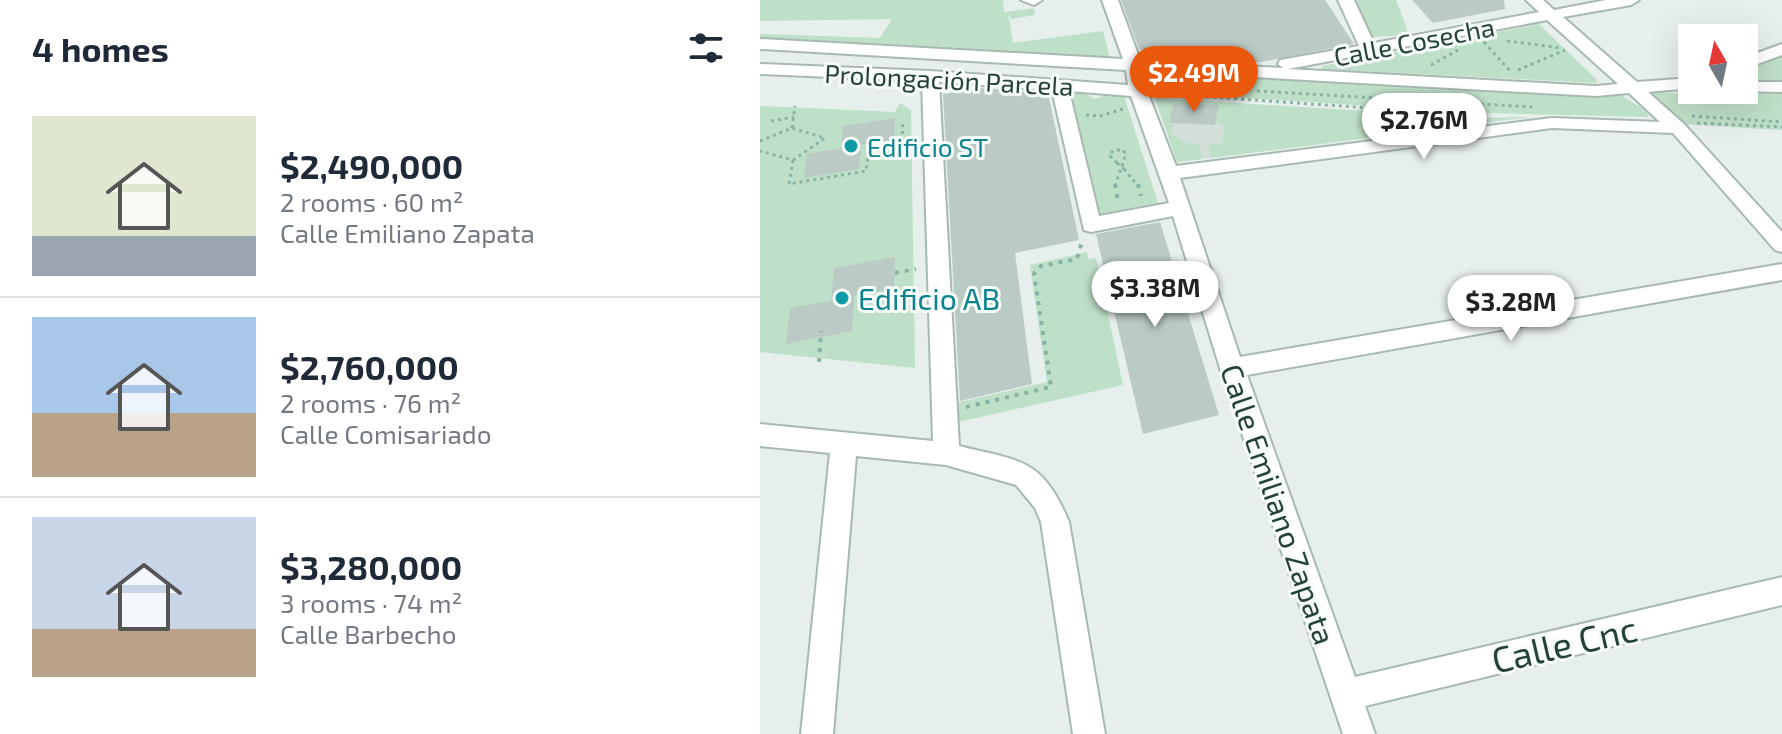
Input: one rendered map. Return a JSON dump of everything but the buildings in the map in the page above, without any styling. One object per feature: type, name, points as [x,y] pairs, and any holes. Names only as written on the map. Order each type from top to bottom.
[{"type":"street","name":"Calle Emiliano Zapata","points":[[1110,0],[1135,87],[1169,173],[1232,368],[1359,734]]},
{"type":"street","points":[[1346,0],[1369,50]]},
{"type":"street","points":[[1534,0],[1674,125],[1782,245]]},
{"type":"street","name":"Calle Cosecha","points":[[1244,72],[1631,0]]},
{"type":"street","points":[[760,44],[1135,87],[1244,72],[1596,91],[1678,86]]},
{"type":"street","points":[[1758,58],[1782,49]]},
{"type":"street","name":"Prolongación Parcela","points":[[760,69],[1135,87]]},
{"type":"street","points":[[930,76],[946,454]]},
{"type":"street","points":[[1059,84],[1091,225],[1180,208]]},
{"type":"street","points":[[1758,87],[1782,87]]},
{"type":"street","points":[[1169,173],[1552,123],[1674,125]]},
{"type":"street","points":[[1232,368],[1782,272]]},
{"type":"street","points":[[760,435],[946,454],[1025,476],[1046,500],[1055,522],[1089,734]]},
{"type":"street","points":[[817,734],[844,445]]},
{"type":"street","name":"Calle Cnc","points":[[1346,695],[1782,591]]},
{"type":"path","points":[[1480,37],[1524,43],[1567,49],[1511,72],[1480,37]]},
{"type":"path","points":[[1426,68],[1466,45]]},
{"type":"path","points":[[1074,117],[1100,116],[1135,87],[1181,95],[1474,115]]},
{"type":"path","points":[[792,128],[795,106]]},
{"type":"path","points":[[771,121],[794,117]]},
{"type":"path","points":[[902,141],[903,120]]},
{"type":"path","points":[[1674,125],[1782,127]]},
{"type":"path","points":[[760,141],[792,128],[825,138],[793,160],[789,184],[866,171],[868,158],[915,137]]},
{"type":"path","points":[[760,151],[793,160]]},
{"type":"path","points":[[1117,163],[1109,157],[1110,152],[1125,151],[1114,186],[1120,202],[1142,196],[1135,178],[1124,169],[1117,163]]},
{"type":"path","points":[[944,412],[1051,387],[1034,274],[1041,266],[1077,259],[1091,225]]},
{"type":"path","points":[[895,273],[917,269]]},
{"type":"path","points":[[819,362],[821,331]]},
{"type":"shaded area","points":[[1155,98],[1242,103],[1232,155],[1177,162]]},
{"type":"green space","points":[[760,0],[1003,0],[1004,12],[1034,8],[1035,15],[1011,19],[1008,13],[1013,43],[1103,31],[1110,58],[760,39],[760,34],[880,38],[892,19],[760,21]]},
{"type":"green space","points":[[1357,0],[1396,0],[1409,35],[1368,37]]},
{"type":"green space","points":[[1539,24],[1597,80],[1596,83],[1322,69],[1322,66]]},
{"type":"green space","points":[[1782,42],[1782,80],[1758,81],[1758,50]]},
{"type":"green space","points":[[1151,73],[1622,96],[1645,110],[1649,117],[1483,113],[1182,94],[1152,86]]},
{"type":"green space","points":[[1068,91],[1085,93],[1094,99],[1106,95],[1124,96],[1158,203],[1099,214]]},
{"type":"green space","points":[[1650,93],[1678,93],[1678,104],[1758,104],[1758,94],[1782,94],[1782,130],[1681,124]]},
{"type":"green space","points":[[1155,98],[1482,118],[1529,117],[1211,158],[1208,144],[1221,144],[1225,125],[1174,103],[1169,123],[1173,124],[1171,133],[1186,143],[1199,144],[1202,159],[1177,162]]},
{"type":"green space","points":[[900,103],[911,110],[915,368],[760,352],[760,106],[895,112]]},
{"type":"green space","points":[[1087,252],[1088,259],[1096,258],[1123,385],[954,423],[951,404],[1047,382],[1030,265]]},
{"type":"place","name":"Edificio ST","points":[[851,146]]},
{"type":"place","name":"Edificio AB","points":[[842,298]]}]
